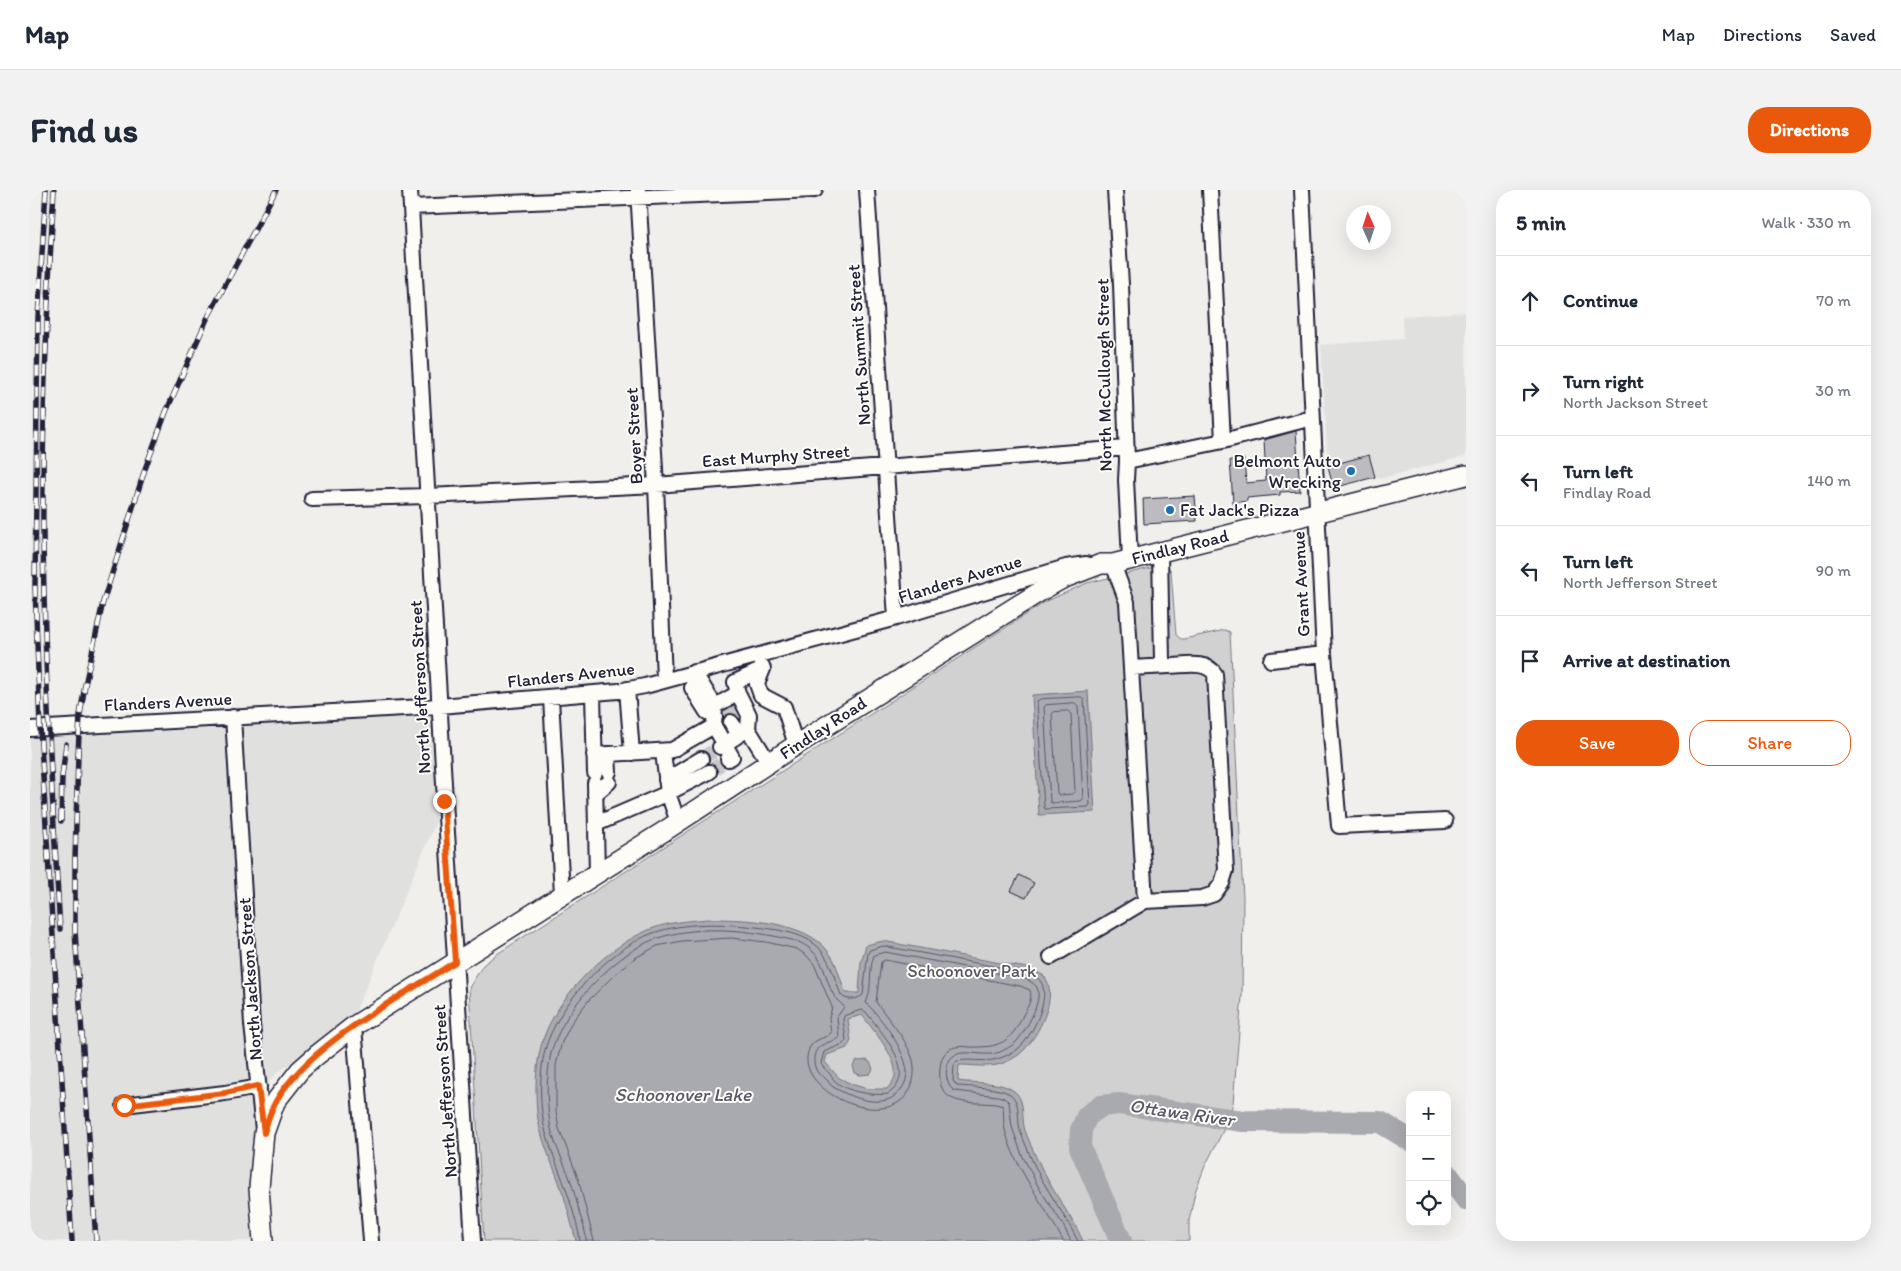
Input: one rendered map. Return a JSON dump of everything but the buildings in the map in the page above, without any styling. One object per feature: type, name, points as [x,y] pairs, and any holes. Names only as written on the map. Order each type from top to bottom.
[{"type":"main road","name":"Findlay Road","points":[[264,1133],[275,1102],[287,1085],[317,1055],[354,1026],[678,822],[796,745],[1062,579],[1115,562],[1466,474]]},
{"type":"main road","name":"North Jackson Street","points":[[263,1241],[259,1188],[264,1133]]},
{"type":"street","name":"North Jefferson Street","points":[[410,190],[473,1241]]},
{"type":"street","points":[[411,207],[638,193],[815,190]]},
{"type":"street","name":"North Summit Street","points":[[867,190],[896,618]]},
{"type":"street","name":"North McCullough Street","points":[[1115,190],[1121,284],[1127,455],[1126,480],[1115,562],[1127,602],[1145,901]]},
{"type":"street","points":[[1210,190],[1223,441]]},
{"type":"street","name":"Grant Avenue","points":[[1302,190],[1324,654],[1339,826],[1445,821]]},
{"type":"street","name":"Boyer Street","points":[[638,193],[656,484],[664,679]]},
{"type":"street","name":"East Murphy Street","points":[[312,499],[428,496],[656,484],[885,467],[1127,455],[1223,441],[1312,418]]},
{"type":"street","points":[[1160,552],[1162,660],[1164,665],[1170,666]]},
{"type":"street","name":"Flanders Avenue","points":[[30,729],[440,706],[551,698],[627,689],[664,679],[695,674],[896,618],[1066,567],[1115,562]]},
{"type":"street","points":[[1271,660],[1324,654]]},
{"type":"street","points":[[760,655],[763,669],[757,684],[760,694],[784,707],[796,745]]},
{"type":"street","points":[[1051,957],[1145,901],[1202,898],[1214,894],[1222,883],[1226,870],[1215,674],[1211,668],[1204,665],[1131,668]]},
{"type":"street","points":[[728,759],[732,757],[722,746],[726,709],[735,682],[763,669]]},
{"type":"street","points":[[695,674],[692,688],[707,712],[726,709],[749,715],[743,732],[722,746]]},
{"type":"street","points":[[695,674],[769,763]]},
{"type":"street","points":[[627,689],[632,753]]},
{"type":"street","points":[[593,694],[601,755],[601,781],[596,824],[597,873]]},
{"type":"street","points":[[551,698],[562,894]]},
{"type":"street","points":[[601,755],[672,750],[726,709]]},
{"type":"street","name":"North Jackson Street","points":[[233,717],[252,1024],[264,1133]]},
{"type":"street","points":[[663,752],[667,787],[678,822]]},
{"type":"street","points":[[667,787],[701,760]]},
{"type":"street","points":[[596,824],[667,787],[709,772]]},
{"type":"street","points":[[354,1026],[371,1241]]},
{"type":"street","points":[[124,1105],[225,1093],[258,1086]]},
{"type":"shaded area","points":[[1466,312],[1466,456],[1383,478],[1375,477],[1369,455],[1328,466],[1321,345],[1403,339],[1402,316]]},
{"type":"shaded area","points":[[440,706],[445,801],[351,1022],[278,1072],[263,1089],[263,1241],[30,1241],[30,729]]},
{"type":"green space","name":"Schoonover Park","points":[[1163,565],[1170,569],[1171,572],[1176,635],[1184,639],[1225,630],[1230,632],[1243,898],[1242,996],[1233,1103],[1225,1127],[1205,1166],[1195,1192],[1189,1221],[1189,1241],[484,1241],[469,988],[483,965],[497,954],[1047,601],[1087,583]]},
{"type":"water","points":[[1088,691],[1095,812],[1039,815],[1032,695]]},
{"type":"water","name":"Schoonover Lake","points":[[707,919],[756,921],[791,928],[807,934],[820,943],[830,954],[846,993],[859,993],[861,962],[866,945],[883,941],[1027,968],[1044,976],[1050,993],[1048,1004],[1041,1025],[1030,1044],[1019,1054],[1001,1064],[986,1066],[959,1065],[958,1081],[1002,1085],[1018,1095],[1021,1100],[1024,1128],[1028,1139],[1042,1170],[1083,1241],[576,1241],[562,1189],[538,1122],[536,1074],[539,1053],[545,1034],[552,1018],[574,987],[603,958],[619,946],[635,936],[664,925]],"holes":[[[862,1015],[889,1052],[893,1061],[895,1076],[887,1089],[868,1089],[854,1085],[839,1078],[825,1062],[827,1055],[847,1048],[851,1041],[848,1019]]]},
{"type":"water","points":[[868,1060],[873,1069],[870,1074],[860,1075],[855,1073],[853,1066],[856,1061]]},
{"type":"waterway","name":"Ottawa River","points":[[1121,1241],[1080,1147],[1081,1130],[1087,1116],[1101,1106],[1119,1104],[1243,1121],[1380,1122],[1406,1138]]},
{"type":"waterway","name":"Ottawa River","points":[[1451,1179],[1466,1199]]},
{"type":"tunnel","points":[[734,704],[740,715]]},
{"type":"tunnel","points":[[723,709],[731,722]]},
{"type":"tunnel","points":[[701,759],[720,747]]},
{"type":"tunnel","points":[[709,772],[728,759]]},
{"type":"railway","points":[[46,190],[38,317],[35,586],[40,728],[72,1241]]},
{"type":"railway","points":[[54,190],[43,445],[43,530],[51,779],[60,929]]},
{"type":"railway","points":[[96,1241],[75,931],[78,754],[80,715],[85,685],[103,602],[145,469],[166,412],[207,319],[276,190]]},
{"type":"railway","points":[[61,821],[62,777],[66,744]]},
{"type":"place","name":"Belmont Auto Wrecking","points":[[1351,471]]},
{"type":"place","name":"Fat Jack's Pizza","points":[[1170,510]]},
{"type":"route","points":[[124,1105],[225,1093],[258,1086],[264,1133],[275,1102],[300,1070],[354,1026],[455,962],[444,801]]}]
